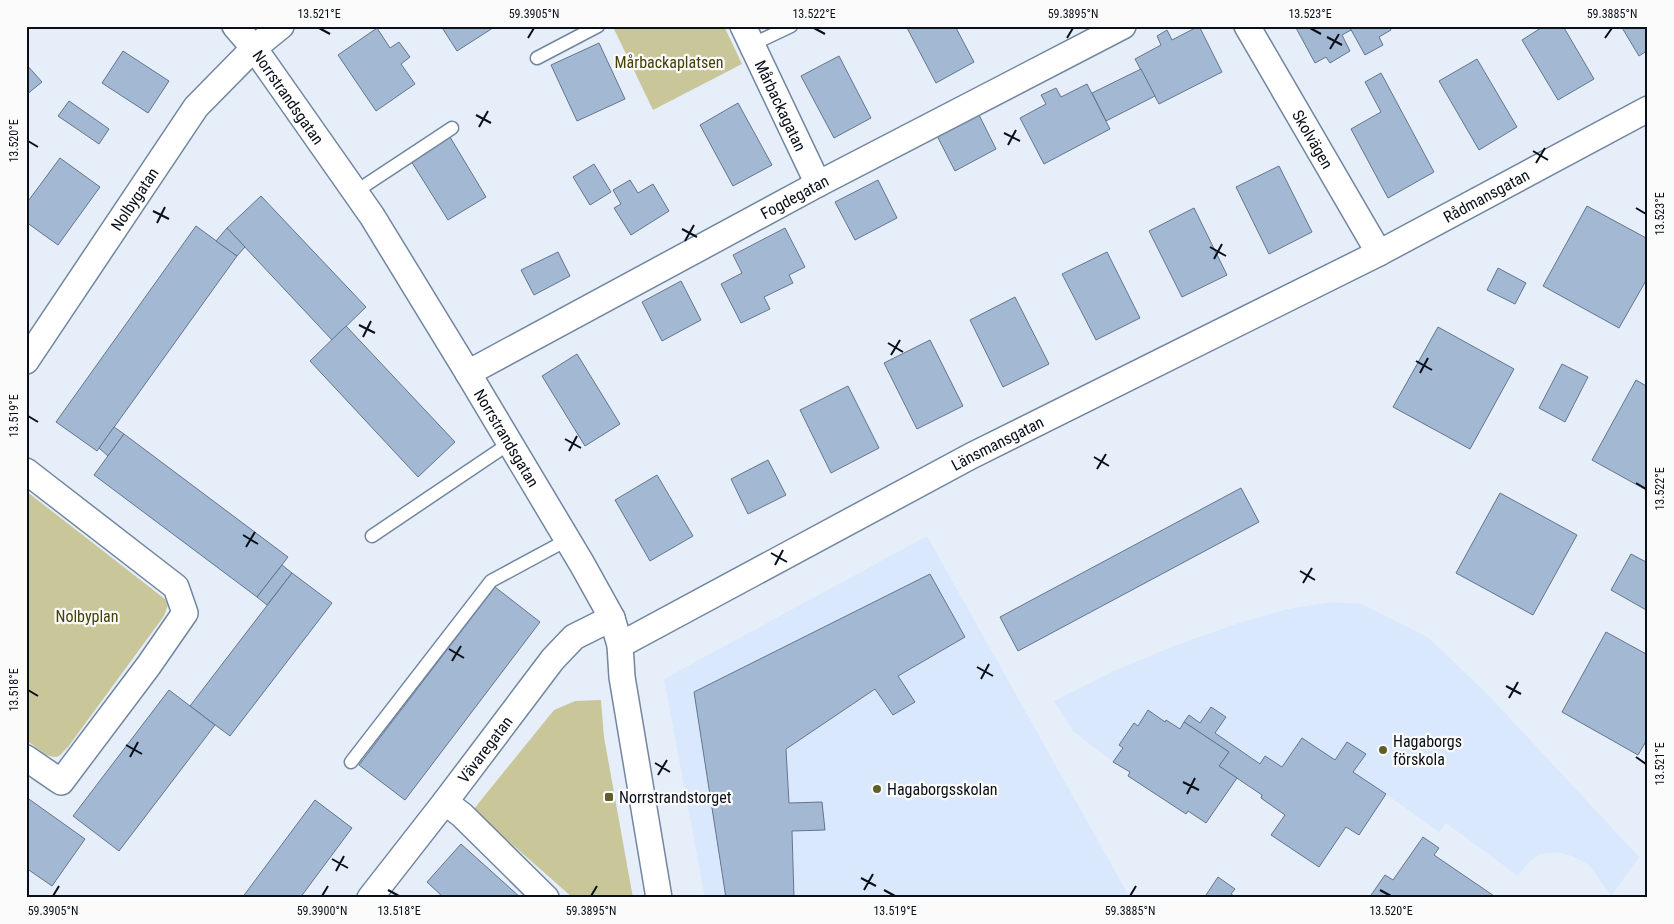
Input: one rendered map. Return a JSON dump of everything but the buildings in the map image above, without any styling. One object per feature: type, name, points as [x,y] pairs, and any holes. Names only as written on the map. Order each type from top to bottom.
[{"type":"street","name":"Norrstrandsgatan","points":[[235,26],[254,48],[377,224],[510,443],[612,618],[620,644],[622,677],[659,898]]},
{"type":"street","name":"Nolbygatan","points":[[26,360],[196,107],[254,48],[281,26]]},
{"type":"street","name":"Fogdegatan","points":[[468,373],[818,184],[1123,26]]},
{"type":"street","name":"Skolvägen","points":[[1247,26],[1379,253]]},
{"type":"street","name":"Mårbackagatan","points":[[747,36],[818,184]]},
{"type":"street","name":"Rådmansgatan","points":[[1379,253],[1648,109]]},
{"type":"street","name":"Länsmansgatan","points":[[620,644],[971,456],[1379,253]]},
{"type":"street","points":[[26,471],[176,587],[186,613],[62,782],[26,758]]},
{"type":"street","name":"Vävaregatan","points":[[370,898],[553,658],[574,637],[612,618]]},
{"type":"street","points":[[445,802],[462,815],[546,898]]},
{"type":"lane","points":[[537,58],[598,26]]},
{"type":"lane","points":[[747,36],[791,26]]},
{"type":"lane","points":[[355,192],[452,128]]},
{"type":"lane","points":[[372,536],[510,443]]},
{"type":"lane","points":[[351,762],[491,581],[567,540]]},
{"type":"shaded area","name":"Hagaborgsskolan","points":[[927,536],[1130,898],[705,898],[664,679]]},
{"type":"shaded area","name":"Hagaborgs förskola","points":[[1330,602],[1361,604],[1429,638],[1490,697],[1639,857],[1611,896],[1589,865],[1572,856],[1557,852],[1539,854],[1529,862],[1518,876],[1446,823],[1439,832],[1386,794],[1359,835],[1346,827],[1319,867],[1271,835],[1285,815],[1261,798],[1262,795],[1219,766],[1184,722],[1180,729],[1148,711],[1138,726],[1135,724],[1123,748],[1113,762],[1073,731],[1054,701],[1114,671],[1174,646],[1239,623],[1288,609]]},
{"type":"green space","name":"Mårbackaplatsen","points":[[620,26],[724,26],[742,64],[653,110],[614,29]]},
{"type":"green space","name":"Nolbyplan","points":[[26,491],[165,599],[168,605],[164,616],[68,747],[59,756],[55,757],[42,752],[26,740]]},
{"type":"green space","points":[[601,700],[604,737],[633,898],[573,898],[473,810],[554,710],[575,701]]},
{"type":"place","name":"Hagaborgs förskola","points":[[1383,750]]},
{"type":"place","name":"Hagaborgsskolan","points":[[877,789]]},
{"type":"place","name":"Norrstrandstorget","points":[[609,797]]}]
